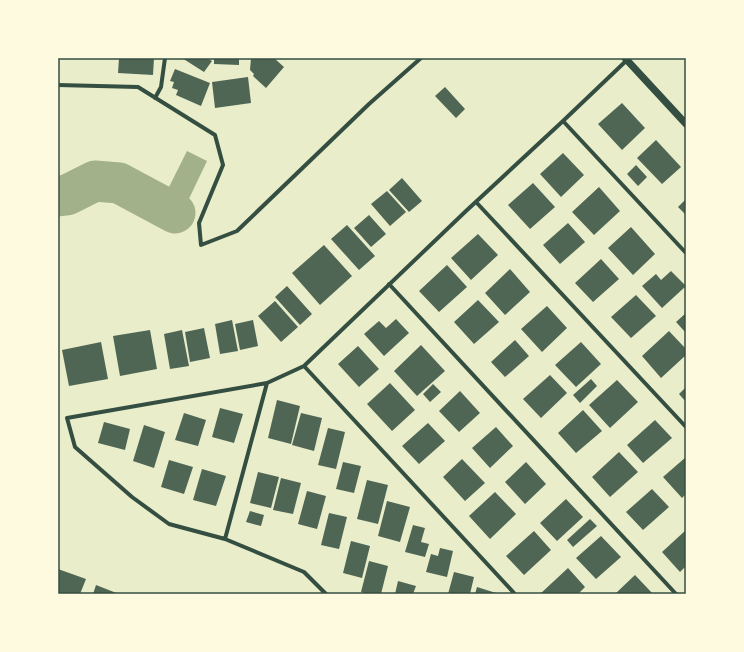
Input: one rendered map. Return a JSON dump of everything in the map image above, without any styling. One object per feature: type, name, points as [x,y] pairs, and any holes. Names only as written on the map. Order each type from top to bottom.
[{"type":"street","points":[[155,98],[162,87],[165,58]]},
{"type":"street","points":[[58,85],[138,87],[215,135],[223,165],[199,223],[201,245],[237,231],[369,104],[421,58]]},
{"type":"street","points":[[326,594],[304,572],[226,539],[169,524],[132,497],[75,447],[67,418],[267,383],[304,366],[563,121],[626,59],[686,124]]},
{"type":"street","points":[[563,121],[686,253]]},
{"type":"street","points":[[476,202],[686,427]]},
{"type":"street","points":[[389,284],[676,594]]},
{"type":"street","points":[[304,366],[515,594]]},
{"type":"street","points":[[226,539],[267,383]]},
{"type":"shaded area","points":[[187,151],[207,161],[186,205],[165,195]]},
{"type":"building","points":[[119,58],[154,58],[153,75],[118,73]]},
{"type":"building","points":[[182,58],[207,58],[212,61],[204,72]]},
{"type":"building","points":[[214,58],[239,58],[239,65],[214,64]]},
{"type":"building","points":[[251,58],[274,58],[284,67],[266,88],[253,76],[254,74],[250,70]]},
{"type":"building","points":[[175,69],[210,83],[201,106],[176,95],[178,90],[172,88],[174,82],[170,81]]},
{"type":"building","points":[[248,77],[251,103],[215,108],[212,82]]},
{"type":"building","points":[[445,87],[465,109],[456,118],[435,96]]},
{"type":"building","points":[[622,103],[645,128],[622,150],[598,124]]},
{"type":"building","points":[[656,140],[681,167],[662,184],[637,158]]},
{"type":"building","points":[[563,153],[584,175],[561,197],[540,174]]},
{"type":"building","points":[[636,165],[647,177],[638,186],[627,174]]},
{"type":"building","points":[[402,178],[422,201],[409,212],[389,190]]},
{"type":"building","points":[[533,183],[555,207],[530,229],[508,205]]},
{"type":"building","points":[[599,187],[620,211],[594,235],[572,212]]},
{"type":"building","points":[[387,191],[406,212],[390,226],[371,204]]},
{"type":"building","points":[[686,199],[686,215],[678,207]]},
{"type":"building","points":[[369,215],[386,234],[371,247],[354,228]]},
{"type":"building","points":[[568,223],[585,242],[560,264],[543,245]]},
{"type":"building","points":[[347,225],[375,256],[359,270],[331,239]]},
{"type":"building","points":[[631,227],[655,254],[633,275],[608,248]]},
{"type":"building","points":[[478,234],[498,255],[471,280],[451,258]]},
{"type":"building","points":[[324,245],[352,276],[320,305],[292,273]]},
{"type":"building","points":[[601,259],[619,279],[593,302],[575,283]]},
{"type":"building","points":[[447,265],[467,287],[439,312],[419,291]]},
{"type":"building","points":[[510,269],[530,292],[505,315],[485,293]]},
{"type":"building","points":[[671,271],[686,286],[662,308],[642,286],[656,274],[661,280]]},
{"type":"building","points":[[287,286],[312,314],[300,325],[275,297]]},
{"type":"building","points":[[636,295],[656,316],[631,338],[611,317]]},
{"type":"building","points":[[478,300],[499,322],[474,344],[454,322]]},
{"type":"building","points":[[275,301],[298,327],[281,342],[258,316]]},
{"type":"building","points":[[547,306],[567,328],[542,352],[521,329]]},
{"type":"building","points":[[686,313],[686,333],[676,322]]},
{"type":"building","points":[[396,319],[409,333],[384,356],[364,334],[379,321],[386,328]]},
{"type":"building","points":[[232,320],[238,351],[220,354],[215,324]]},
{"type":"building","points":[[253,320],[258,346],[240,350],[235,324]]},
{"type":"building","points":[[204,328],[210,358],[190,362],[185,332]]},
{"type":"building","points":[[150,330],[157,369],[120,376],[113,336]]},
{"type":"building","points":[[182,330],[189,366],[170,369],[164,334]]},
{"type":"building","points":[[669,331],[686,349],[686,355],[661,378],[642,356]]},
{"type":"building","points":[[515,340],[529,356],[505,377],[491,362]]},
{"type":"building","points":[[101,342],[108,379],[69,386],[62,350]]},
{"type":"building","points":[[581,342],[601,364],[576,387],[555,365]]},
{"type":"building","points":[[421,345],[445,371],[417,396],[394,371]]},
{"type":"building","points":[[358,346],[379,369],[359,387],[338,364]]},
{"type":"building","points":[[550,375],[567,393],[541,418],[523,399]]},
{"type":"building","points":[[591,379],[597,386],[580,403],[573,395]]},
{"type":"building","points":[[617,380],[638,402],[610,428],[589,405]]},
{"type":"building","points":[[390,383],[415,410],[392,431],[367,404]]},
{"type":"building","points":[[433,384],[441,392],[430,402],[423,394]]},
{"type":"building","points":[[686,387],[686,402],[679,394]]},
{"type":"building","points":[[460,391],[480,413],[459,432],[439,411]]},
{"type":"building","points":[[277,400],[300,406],[291,444],[268,438]]},
{"type":"building","points":[[220,408],[243,414],[234,443],[212,437]]},
{"type":"building","points":[[583,410],[602,431],[576,453],[558,433]]},
{"type":"building","points":[[184,413],[206,420],[198,446],[175,440]]},
{"type":"building","points":[[301,413],[322,418],[314,451],[292,445]]},
{"type":"building","points":[[655,420],[672,438],[643,463],[627,445]]},
{"type":"building","points":[[104,422],[130,429],[125,450],[98,443]]},
{"type":"building","points":[[428,423],[445,441],[419,464],[402,446]]},
{"type":"building","points":[[144,425],[165,432],[154,468],[133,461]]},
{"type":"building","points":[[496,427],[513,446],[490,468],[472,448]]},
{"type":"building","points":[[328,428],[345,432],[336,469],[318,465]]},
{"type":"building","points":[[619,452],[638,472],[610,497],[592,477]]},
{"type":"building","points":[[686,457],[686,494],[682,498],[663,477]]},
{"type":"building","points":[[462,459],[485,483],[465,501],[443,477]]},
{"type":"building","points":[[169,460],[193,467],[184,494],[161,487]]},
{"type":"building","points":[[343,462],[361,466],[354,493],[336,489]]},
{"type":"building","points":[[526,462],[546,484],[525,504],[505,482]]},
{"type":"building","points":[[202,469],[226,476],[216,506],[193,500]]},
{"type":"building","points":[[258,472],[279,477],[271,508],[250,503]]},
{"type":"building","points":[[281,478],[301,483],[293,514],[273,510]]},
{"type":"building","points":[[367,480],[388,485],[378,524],[357,519]]},
{"type":"building","points":[[652,489],[669,507],[643,530],[626,512]]},
{"type":"building","points":[[307,491],[326,496],[317,529],[298,524]]},
{"type":"building","points":[[495,492],[516,514],[490,539],[469,516]]},
{"type":"building","points":[[566,499],[583,517],[557,541],[540,523]]},
{"type":"building","points":[[387,501],[410,507],[400,542],[378,536]]},
{"type":"building","points":[[250,511],[264,515],[261,526],[246,522]]},
{"type":"building","points":[[329,513],[347,517],[339,549],[321,545]]},
{"type":"building","points":[[590,519],[597,526],[573,547],[567,540]]},
{"type":"building","points":[[413,525],[425,528],[421,542],[429,544],[425,557],[405,552]]},
{"type":"building","points":[[686,530],[686,566],[680,572],[662,552]]},
{"type":"building","points":[[534,531],[551,550],[524,575],[506,556]]},
{"type":"building","points":[[601,536],[621,557],[596,579],[576,558]]},
{"type":"building","points":[[351,541],[370,546],[362,578],[343,573]]},
{"type":"building","points":[[440,548],[453,551],[447,577],[426,572],[431,554],[438,556]]},
{"type":"building","points":[[369,561],[388,566],[381,594],[367,594],[361,592]]},
{"type":"building","points":[[568,568],[585,587],[578,594],[540,594]]},
{"type":"building","points":[[58,569],[86,579],[80,594],[58,594]]},
{"type":"building","points":[[454,572],[474,577],[470,594],[448,594]]},
{"type":"building","points":[[635,575],[653,594],[615,594]]},
{"type":"building","points":[[398,581],[416,586],[413,594],[395,594]]},
{"type":"building","points":[[96,585],[119,594],[93,594]]},
{"type":"building","points":[[477,587],[496,593],[475,594]]},
{"type":"waterway","points":[[58,196],[67,195],[95,181],[119,183],[175,213]]}]
